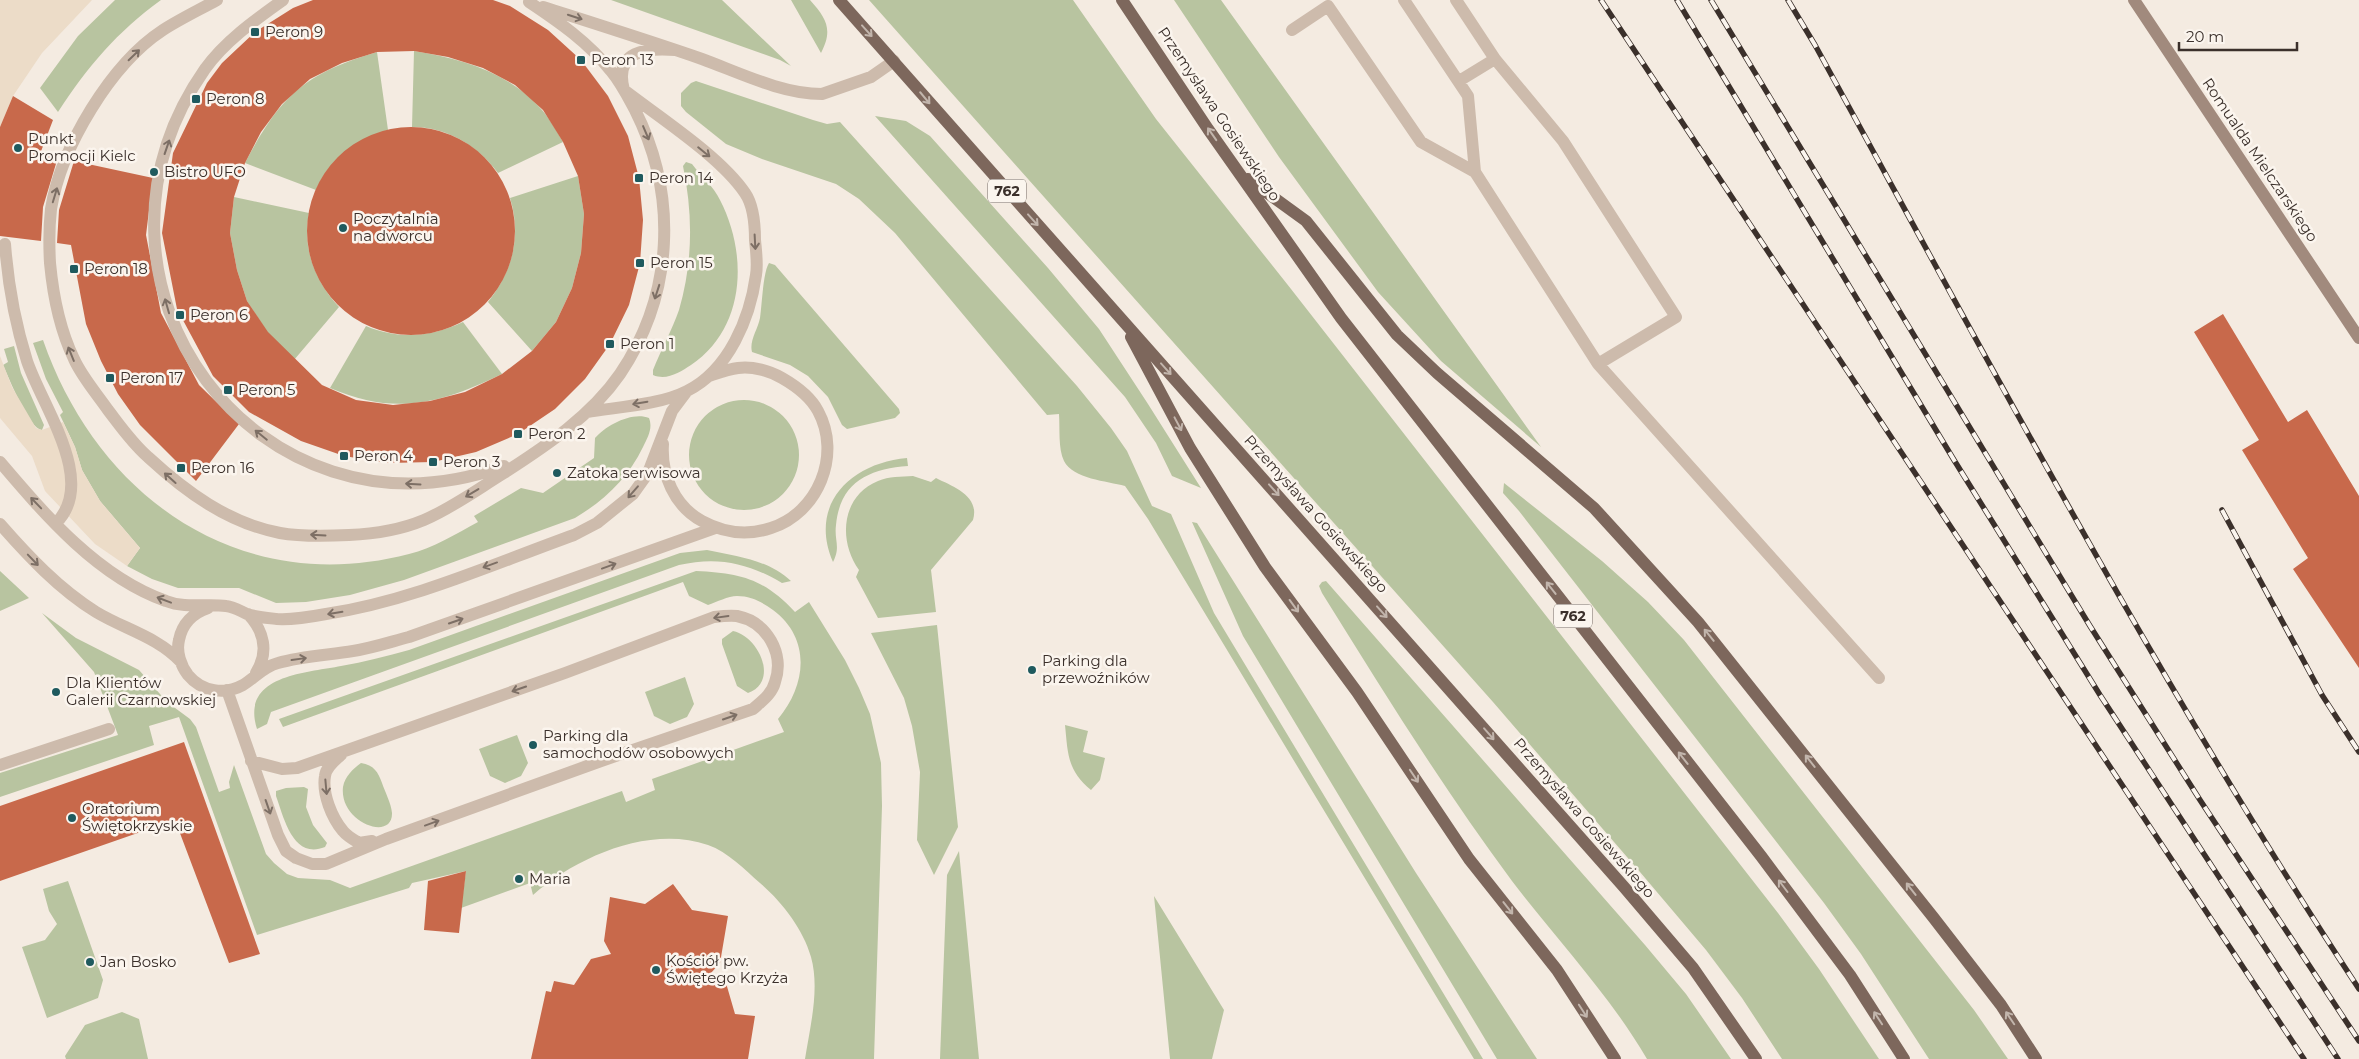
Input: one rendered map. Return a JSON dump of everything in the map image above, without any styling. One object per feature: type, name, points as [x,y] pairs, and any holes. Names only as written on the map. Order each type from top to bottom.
[{"type":"main road","name":"Przemysława Gosiewskiego","points":[[839,0],[1624,887],[1693,968],[1756,1059]]},
{"type":"main road","name":"Przemysława Gosiewskiego","points":[[1122,0],[1240,174],[1347,325],[1820,935],[1850,975],[1904,1059]]},
{"type":"main road","points":[[1240,174],[1306,221],[1397,335],[1437,373],[1594,508],[1698,622],[1933,917],[2001,1005],[2036,1059]]},
{"type":"main road","points":[[1122,320],[1190,448],[1265,567],[1357,692],[1469,859],[1557,970],[1615,1059]]},
{"type":"street","points":[[217,0],[162,30],[133,55],[114,76],[88,115],[68,154],[52,206],[48,241],[55,298],[63,332],[75,363],[133,444],[176,483],[236,519],[281,533],[326,536],[378,533],[424,520],[528,458],[587,412],[620,374],[644,330],[661,274],[665,232],[662,183],[647,134],[624,90],[611,70],[574,32],[526,1]]},
{"type":"street","points":[[283,0],[243,29],[206,68],[178,113],[160,164],[153,217],[157,270],[171,322],[196,369],[230,410],[272,444],[320,467],[363,479],[425,484],[477,476],[528,458]]},
{"type":"street","points":[[1404,0],[1468,96],[1475,172],[1598,364],[1879,678]]},
{"type":"street","points":[[1456,0],[1495,58],[1563,141],[1676,317],[1598,364]]},
{"type":"street","name":"Romualda Mielczarskiego","points":[[2134,0],[2359,338]]},
{"type":"street","points":[[526,1],[675,50],[788,90],[822,94],[871,77],[894,61]]},
{"type":"street","points":[[1292,30],[1328,6],[1421,142],[1475,172]]},
{"type":"street","points":[[587,412],[660,399],[687,391],[709,376],[726,356],[740,334],[751,304],[757,272],[754,221],[746,194],[728,171],[624,90],[620,77],[624,65],[635,53],[651,48],[675,50]]},
{"type":"street","points":[[1458,81],[1495,58]]},
{"type":"street","points":[[5,244],[14,310],[27,360],[37,388],[65,449],[71,471],[72,494],[66,514],[56,524]]},
{"type":"street","points":[[664,434],[662,458],[667,480],[678,500],[695,517],[715,528],[737,533],[759,532],[784,524],[798,515],[812,500],[825,472],[827,440],[818,411],[798,387],[770,372],[739,368],[709,376]]},
{"type":"street","points":[[0,462],[56,524],[90,556],[116,576],[168,602],[188,606],[225,605],[237,608],[248,614],[279,619],[350,610],[404,596],[574,535],[597,523],[633,494],[648,473],[672,411],[687,391]]},
{"type":"street","points":[[0,524],[38,565],[67,592],[102,616],[164,646],[181,662]]},
{"type":"street","points":[[212,606],[195,614],[183,629],[178,653],[189,676],[198,684],[210,690],[227,690],[246,684],[264,667],[279,662],[356,651],[409,637],[715,528]]},
{"type":"street","points":[[248,614],[258,627],[264,644],[262,660],[254,676]]},
{"type":"street","points":[[227,690],[251,761],[278,835],[286,850],[296,858],[312,864],[326,864],[386,839],[601,761],[753,709],[768,696],[776,682],[777,653],[767,634],[745,618],[731,615],[714,617],[297,768],[282,769],[251,761]]},
{"type":"street","points":[[0,765],[109,729]]},
{"type":"street","points":[[350,749],[333,761],[325,775],[326,793],[334,820],[345,834],[359,843],[386,839]]},
{"type":"green space","points":[[115,0],[161,0],[117,37],[104,51],[58,112],[40,88],[78,36]]},
{"type":"green space","points":[[611,0],[722,0],[791,66],[780,60]]},
{"type":"green space","points":[[791,0],[810,0],[821,13],[826,25],[827,38],[821,53]]},
{"type":"green space","points":[[869,0],[1073,0],[1156,119],[1778,913],[1819,969],[1879,1059],[1782,1059],[1742,998],[1706,950],[1640,872],[1493,702]]},
{"type":"green space","points":[[1174,0],[1221,0],[1541,447],[1441,361],[1378,292],[1279,157]]},
{"type":"green space","points":[[414,51],[467,63],[484,69],[515,86],[542,110],[563,142],[498,173],[471,146],[449,134],[437,130],[412,127]]},
{"type":"green space","points":[[377,52],[388,130],[365,139],[345,152],[329,169],[316,190],[245,163],[271,120],[297,90],[331,69]]},
{"type":"green space","points":[[696,81],[827,124],[840,122],[1077,386],[1111,428],[1127,451],[1152,506],[1171,514],[1214,613],[1483,1059],[1474,1059],[1148,519],[1125,486],[1083,476],[1068,467],[1061,451],[1059,414],[1047,415],[895,233],[859,199],[836,184],[762,159],[726,144],[686,112],[681,106],[681,93],[691,83]]},
{"type":"green space","points":[[875,116],[906,121],[930,136],[1048,268],[1099,329],[1201,488],[1172,476],[1156,443],[1125,397]]},
{"type":"green space","points":[[686,162],[692,164],[714,191],[729,221],[735,243],[738,266],[737,289],[732,311],[723,331],[709,350],[678,373],[658,377],[653,375],[653,370],[679,310],[687,274],[690,220],[683,166]]},
{"type":"green space","points":[[578,176],[584,214],[581,253],[572,288],[556,322],[532,351],[488,302],[503,278],[513,253],[515,226],[510,198]]},
{"type":"green space","points":[[234,197],[309,213],[307,239],[312,263],[323,286],[339,307],[294,360],[268,333],[247,301],[237,270],[230,233]]},
{"type":"green space","points":[[769,263],[775,265],[899,409],[900,413],[895,418],[847,429],[842,425],[828,397],[808,376],[790,365],[752,352],[751,348],[760,318],[764,281]]},
{"type":"green space","points":[[463,322],[502,374],[458,393],[417,403],[376,402],[354,397],[330,388],[366,326],[391,333],[415,335],[439,331]]},
{"type":"green space","points":[[43,340],[68,396],[100,446],[138,489],[183,523],[233,547],[288,561],[347,564],[409,554],[427,548],[478,522],[474,516],[521,488],[543,493],[594,458],[595,438],[613,424],[635,416],[643,416],[649,418],[650,429],[647,440],[623,478],[606,496],[575,518],[404,580],[350,595],[306,602],[276,603],[239,588],[178,588],[152,579],[127,566],[140,548],[100,501],[82,470],[75,447],[60,415],[63,412],[46,379],[33,343]]},
{"type":"green space","points":[[14,346],[21,373],[44,425],[42,430],[31,421],[3,365],[8,362],[4,349]]},
{"type":"green space","points":[[744,400],[765,404],[783,416],[795,434],[799,455],[795,476],[783,494],[765,506],[744,510],[723,506],[705,494],[693,476],[689,455],[693,434],[705,416],[723,404]]},
{"type":"green space","points":[[907,458],[908,466],[881,470],[859,480],[850,488],[843,498],[839,510],[836,525],[837,552],[833,562],[827,541],[826,522],[831,505],[840,490],[852,478],[868,468]]},
{"type":"green space","points":[[913,476],[931,482],[936,478],[964,493],[973,505],[973,520],[931,570],[936,612],[878,618],[856,577],[859,570],[848,546],[847,520],[850,508],[856,497],[866,488],[886,478]]},
{"type":"green space","points":[[1504,483],[1602,561],[1648,602],[1684,640],[1974,1010],[2008,1059],[1929,1059],[1861,954],[1824,903],[1519,511],[1503,493]]},
{"type":"green space","points":[[1192,522],[1197,523],[1416,873],[1537,1059],[1497,1059],[1243,636]]},
{"type":"green space","points":[[707,550],[762,563],[791,581],[782,583],[757,570],[720,561],[693,562],[679,565],[271,712],[267,724],[257,729],[254,711],[258,697],[267,687],[280,680],[311,671],[358,663],[409,650],[680,553]]},
{"type":"green space","points":[[0,571],[29,598],[0,611]]},
{"type":"green space","points":[[696,571],[739,576],[751,580],[773,592],[795,612],[809,602],[845,660],[870,714],[881,763],[882,806],[874,1059],[805,1059],[815,982],[811,957],[803,936],[784,907],[768,890],[729,857],[708,845],[685,840],[662,839],[638,842],[592,857],[571,868],[533,895],[530,883],[461,908],[466,871],[412,883],[409,888],[257,935],[179,717],[149,726],[154,745],[0,797],[0,773],[118,735],[94,672],[42,613],[76,638],[139,670],[167,702],[190,719],[196,727],[219,792],[230,788],[229,782],[234,765],[266,854],[287,874],[298,878],[330,880],[350,888],[622,791],[626,802],[655,790],[652,779],[784,732],[778,719],[795,692],[801,663],[799,649],[794,635],[786,622],[765,604],[747,597],[737,596],[708,605],[689,596],[683,582],[283,727],[279,719]]},
{"type":"green space","points":[[1326,581],[1645,945],[1686,994],[1731,1059],[1647,1059],[1616,1012],[1512,881],[1438,775],[1322,593],[1319,586],[1322,582]]},
{"type":"green space","points":[[937,625],[958,827],[934,875],[917,840],[920,772],[912,726],[904,698],[871,633]]},
{"type":"green space","points":[[733,631],[750,641],[762,659],[763,679],[758,687],[748,693],[737,686],[722,644],[722,639]]},
{"type":"green space","points":[[685,677],[694,704],[687,717],[670,724],[654,716],[645,692]]},
{"type":"green space","points":[[1065,725],[1088,731],[1083,752],[1105,758],[1100,780],[1091,790],[1077,775],[1070,761]]},
{"type":"green space","points":[[517,735],[528,763],[521,776],[505,783],[490,776],[479,749]]},
{"type":"green space","points":[[361,763],[369,765],[377,772],[389,801],[392,813],[390,822],[384,826],[376,827],[357,819],[349,810],[344,800],[343,787],[347,776]]},
{"type":"green space","points":[[304,787],[308,789],[306,807],[313,825],[327,843],[325,847],[305,848],[298,842],[287,825],[276,796],[276,791],[286,788]]},
{"type":"green space","points":[[959,851],[979,1059],[940,1059],[947,875]]},
{"type":"green space","points":[[68,881],[103,980],[98,998],[47,1018],[22,947],[45,940],[57,924],[49,911],[43,889]]},
{"type":"green space","points":[[1154,896],[1224,1010],[1212,1059],[1170,1059]]},
{"type":"green space","points":[[122,1012],[139,1019],[148,1059],[66,1059],[65,1056],[85,1025]]},
{"type":"shaded area","points":[[0,0],[92,0],[42,53],[13,96],[0,127]]},
{"type":"shaded area","points":[[0,356],[12,387],[36,428],[42,430],[63,422],[75,447],[82,470],[100,501],[140,548],[127,566],[95,544],[45,491],[32,456],[0,418]]},
{"type":"building","points":[[313,0],[493,0],[510,6],[548,30],[581,60],[608,96],[628,136],[639,178],[643,220],[640,263],[629,305],[610,344],[585,379],[555,409],[518,434],[476,452],[433,462],[388,463],[344,456],[301,441],[249,412],[213,376],[177,309],[162,233],[173,153],[207,83],[222,63],[255,32],[293,8]],"holes":[[[414,51],[448,57],[483,68],[515,85],[543,110],[563,142],[578,176],[584,214],[581,253],[572,288],[556,322],[532,351],[502,374],[465,392],[430,401],[393,405],[356,400],[322,385],[268,332],[247,301],[237,270],[230,233],[234,197],[245,163],[261,132],[282,104],[310,79],[342,63],[377,52]]]},
{"type":"building","points":[[13,96],[53,120],[40,154],[58,157],[43,207],[41,241],[0,236],[0,127]]},
{"type":"building","points":[[401,127],[421,127],[441,131],[460,139],[485,157],[498,173],[507,191],[515,221],[511,261],[507,271],[498,289],[485,305],[469,318],[441,331],[421,335],[401,335],[381,331],[362,323],[345,312],[330,297],[319,280],[311,261],[307,241],[307,221],[311,201],[319,182],[330,165],[345,150],[362,139],[381,131]]},
{"type":"building","points":[[74,161],[153,178],[146,235],[161,313],[199,385],[239,424],[196,481],[140,425],[118,394],[101,361],[86,324],[71,245],[57,243],[59,210]]},
{"type":"building","points":[[2223,314],[2288,422],[2307,410],[2359,496],[2359,668],[2293,569],[2308,558],[2242,450],[2259,440],[2194,332]]},
{"type":"building","points":[[184,742],[260,954],[229,963],[175,820],[0,881],[0,806]]},
{"type":"building","points":[[466,871],[459,933],[424,930],[428,881]]},
{"type":"building","name":"Kościół pw. Świętego Krzyża","points":[[673,884],[692,910],[728,916],[720,963],[711,973],[726,983],[735,1014],[755,1016],[748,1059],[531,1059],[546,991],[551,992],[554,981],[574,985],[591,959],[611,954],[604,941],[610,897],[645,904]]},
{"type":"railway","points":[[1601,0],[2304,1059]]},
{"type":"railway","points":[[1677,0],[1954,460],[2100,695],[2338,1059]]},
{"type":"railway","points":[[1711,0],[2090,626],[2200,800],[2359,1041]]},
{"type":"railway","points":[[1788,0],[1815,45],[2011,404],[2145,641],[2285,874],[2359,989]]},
{"type":"railway","points":[[2222,510],[2322,695],[2359,752]]},
{"type":"place","name":"Peron 9","points":[[255,32]]},
{"type":"place","name":"Peron 13","points":[[581,60]]},
{"type":"place","name":"Peron 8","points":[[196,99]]},
{"type":"place","name":"Punkt Promocji Kielc","points":[[18,148]]},
{"type":"place","name":"Bistro UFO","points":[[154,172]]},
{"type":"place","name":"Peron 14","points":[[639,178]]},
{"type":"place","name":"Poczytalnia na dworcu","points":[[343,228]]},
{"type":"place","name":"Peron 15","points":[[640,263]]},
{"type":"place","name":"Peron 18","points":[[74,269]]},
{"type":"place","name":"Peron 6","points":[[180,315]]},
{"type":"place","name":"Peron 1","points":[[610,344]]},
{"type":"place","name":"Peron 17","points":[[110,378]]},
{"type":"place","name":"Peron 5","points":[[228,390]]},
{"type":"place","name":"Peron 2","points":[[518,434]]},
{"type":"place","name":"Peron 4","points":[[344,456]]},
{"type":"place","name":"Peron 3","points":[[433,462]]},
{"type":"place","name":"Peron 16","points":[[181,468]]},
{"type":"place","name":"Zatoka serwisowa","points":[[557,473]]},
{"type":"place","name":"Parking dla przewoźników","points":[[1032,670]]},
{"type":"place","name":"Dla Klientów Galerii Czarnowskiej","points":[[56,692]]},
{"type":"place","name":"Parking dla samochodów osobowych","points":[[533,745]]},
{"type":"place","name":"Oratorium Świętokrzyskie","points":[[72,818]]},
{"type":"place","name":"Maria","points":[[519,879]]},
{"type":"place","name":"Jan Bosko","points":[[90,962]]},
{"type":"place","name":"Kościół pw. Świętego Krzyża","points":[[656,970]]}]
